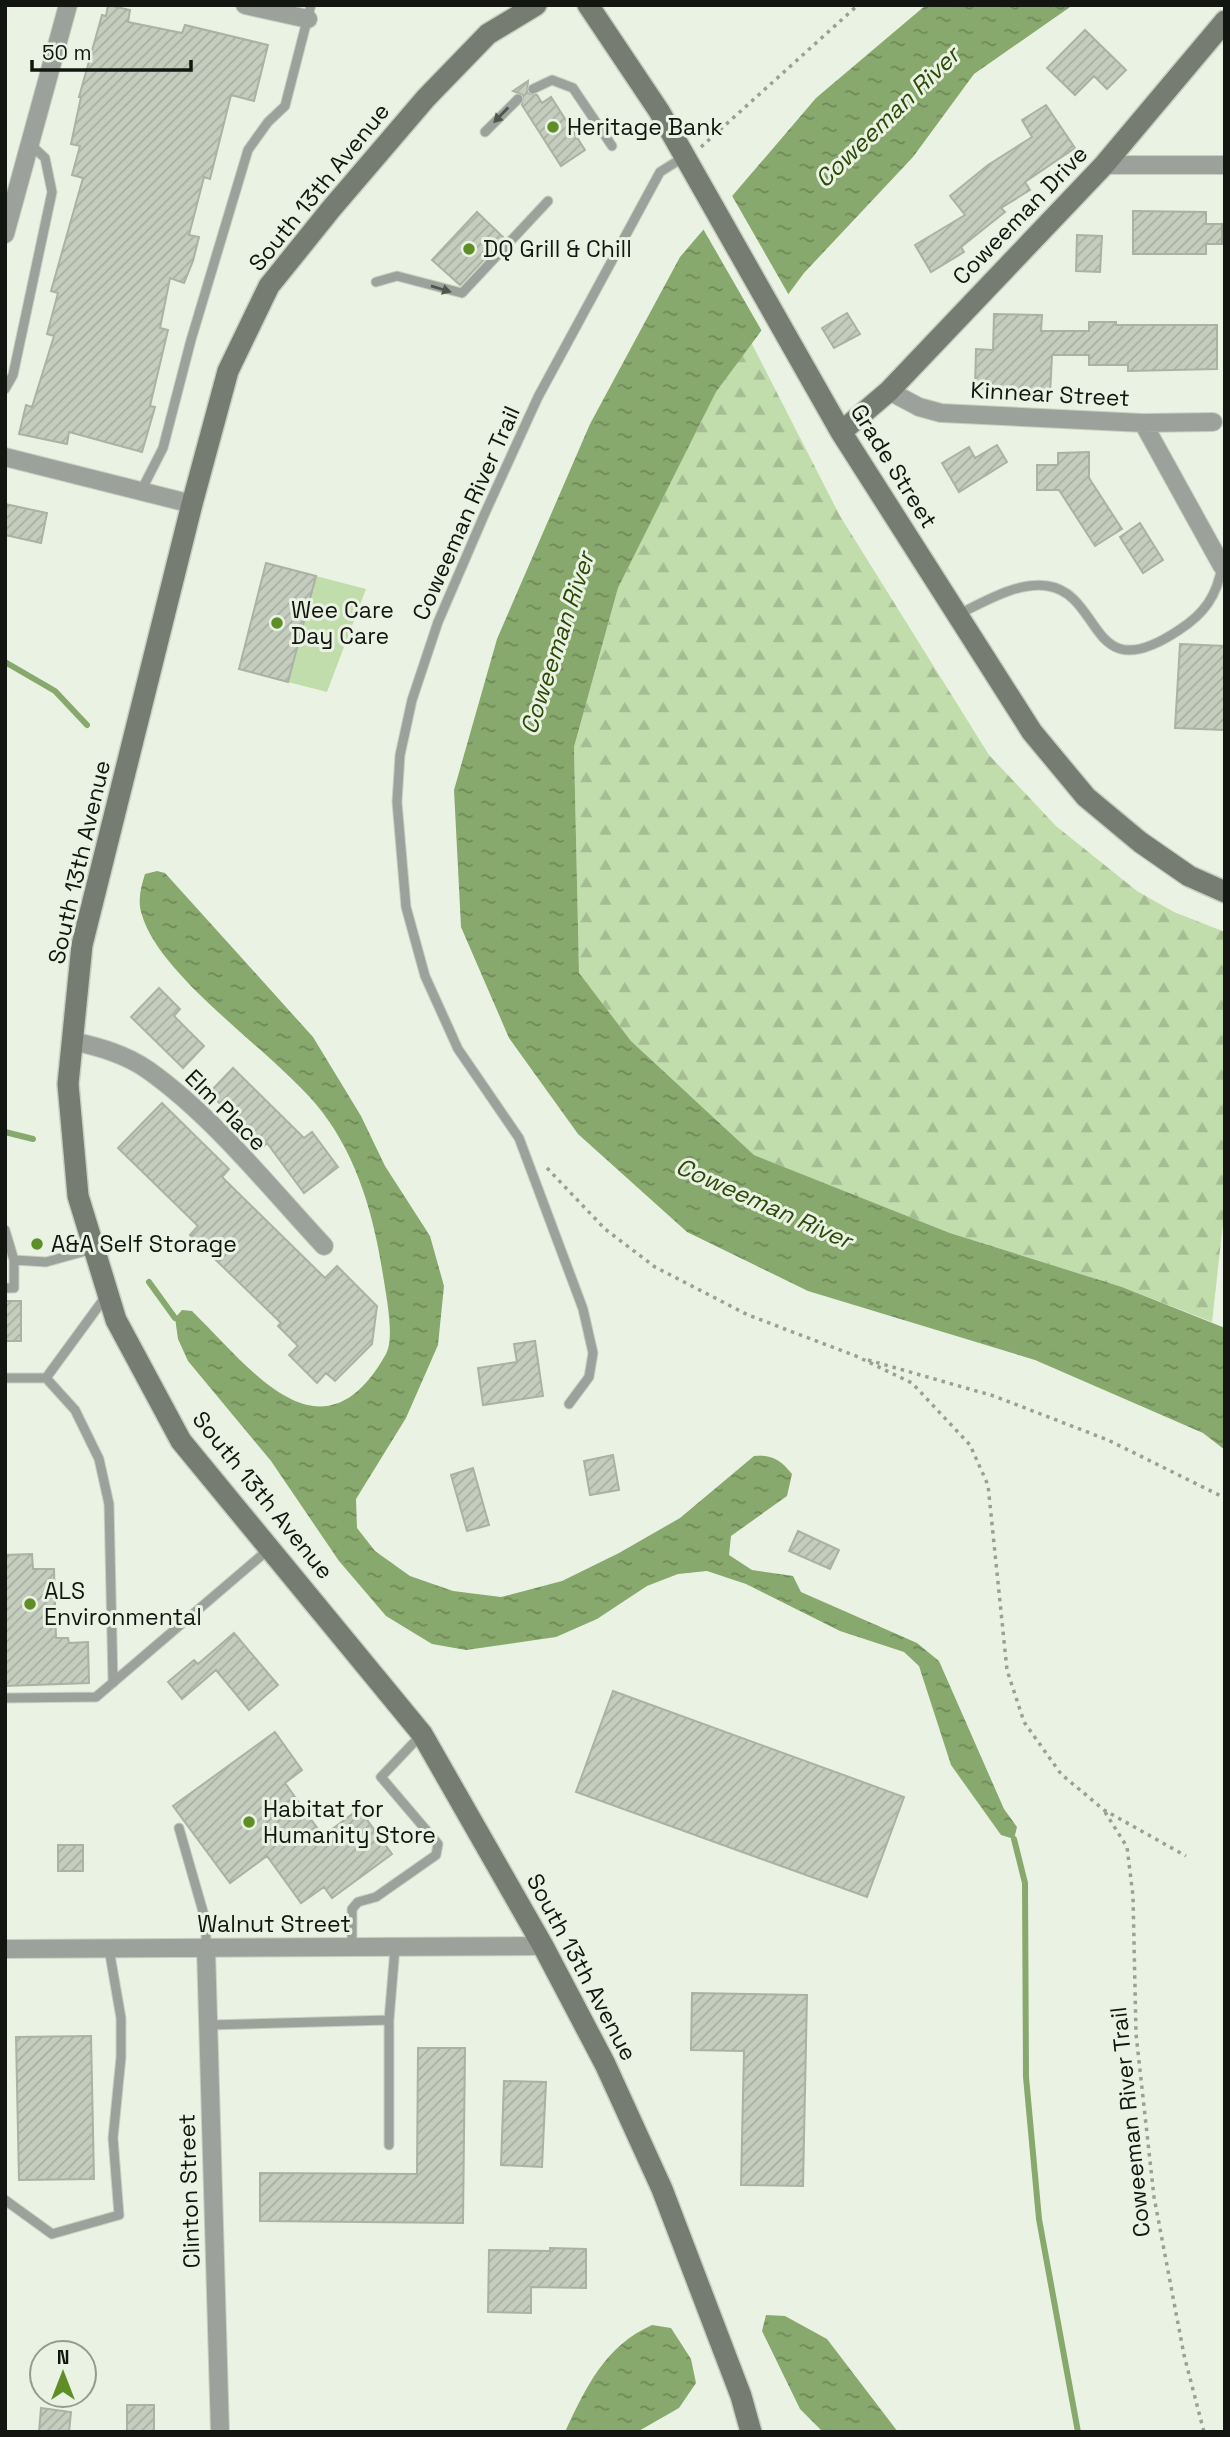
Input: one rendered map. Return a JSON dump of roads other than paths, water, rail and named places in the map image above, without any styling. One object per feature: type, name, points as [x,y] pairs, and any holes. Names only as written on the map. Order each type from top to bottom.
[{"type":"main road","name":"South 13th Avenue","points":[[536,5],[488,34],[426,98],[269,286],[228,371],[192,503],[82,945],[68,1084],[78,1196],[116,1320],[181,1441],[422,1734],[543,1946],[605,2064],[662,2189],[741,2396],[751,2432]]},
{"type":"main road","name":"Grade Street","points":[[588,5],[659,111],[841,432],[1032,732],[1086,797],[1140,842],[1189,876],[1225,892]]},
{"type":"main road","name":"Coweeman Drive","points":[[841,432],[889,391],[1104,165],[1225,21]]},
{"type":"street","points":[[5,234],[10,198],[30,144],[68,5]]},
{"type":"street","points":[[245,5],[310,12]]},
{"type":"street","points":[[1104,165],[1225,165]]},
{"type":"street","name":"Kinnear Street","points":[[889,391],[919,407],[941,412],[1143,423],[1213,422]]},
{"type":"street","points":[[1143,423],[1222,566]]},
{"type":"street","points":[[5,457],[192,503]]},
{"type":"street","name":"Elm Place","points":[[73,1041],[106,1048],[146,1068],[192,1106],[324,1245]]},
{"type":"street","name":"Walnut Street","points":[[5,1949],[543,1946]]},
{"type":"street","name":"Clinton Street","points":[[206,1949],[220,2432]]},
{"type":"lane","points":[[141,491],[163,448],[191,340],[248,150],[268,122],[285,106],[310,12]]},
{"type":"lane","points":[[533,89],[552,80],[573,88],[612,146]]},
{"type":"lane","points":[[485,132],[517,99]]},
{"type":"lane","points":[[5,389],[13,375],[52,191],[45,158],[30,144]]},
{"type":"lane","name":"Coweeman River Trail","points":[[569,1404],[589,1377],[593,1353],[583,1309],[519,1138],[458,1049],[425,976],[406,907],[397,802],[400,755],[412,701],[438,622],[538,397],[660,172],[684,157]]},
{"type":"lane","points":[[376,282],[397,276],[462,293],[548,201]]},
{"type":"lane","points":[[956,616],[1001,595],[1028,586],[1045,585],[1058,588],[1068,595],[1101,636],[1122,650],[1139,650],[1157,645],[1210,604],[1218,589],[1222,566]]},
{"type":"lane","points":[[5,1230],[13,1260],[14,1288],[5,1288]]},
{"type":"lane","points":[[13,1260],[46,1262],[94,1248]]},
{"type":"lane","points":[[46,1378],[108,1293]]},
{"type":"lane","points":[[5,1378],[46,1378],[75,1410],[99,1459],[109,1504],[113,1683]]},
{"type":"lane","points":[[5,1698],[96,1697],[270,1548]]},
{"type":"lane","points":[[352,1948],[352,1909],[358,1902],[376,1897],[436,1855],[438,1844],[381,1777],[422,1734]]},
{"type":"lane","points":[[179,1828],[206,1922],[206,1949]]},
{"type":"lane","points":[[389,2145],[389,2020],[395,1948]]},
{"type":"lane","points":[[5,2200],[52,2234],[119,2215],[113,2138],[121,2057],[121,2018],[109,1949]]},
{"type":"lane","points":[[209,2025],[389,2020]]},
{"type":"water","name":"Coweeman River","points":[[926,5],[1073,5],[974,74],[913,157],[804,273],[716,392],[618,588],[574,747],[579,973],[631,1041],[754,1155],[950,1233],[1122,1287],[1225,1328],[1225,1450],[1203,1433],[1035,1360],[808,1291],[687,1232],[578,1134],[509,1038],[461,927],[454,790],[497,639],[590,424],[680,257],[816,98]]},
{"type":"water","points":[[157,871],[165,873],[313,1037],[361,1116],[385,1166],[430,1236],[444,1286],[438,1345],[406,1418],[356,1499],[357,1528],[375,1551],[410,1576],[453,1591],[501,1597],[562,1581],[619,1553],[680,1518],[754,1456],[776,1459],[792,1474],[787,1496],[731,1536],[729,1555],[752,1570],[793,1576],[801,1592],[917,1643],[939,1661],[1004,1809],[1017,1827],[1014,1839],[1001,1835],[951,1765],[919,1666],[904,1652],[840,1631],[746,1584],[707,1571],[678,1574],[647,1586],[597,1619],[556,1637],[466,1650],[432,1644],[386,1616],[339,1561],[271,1461],[188,1361],[178,1339],[175,1318],[182,1310],[192,1311],[262,1380],[287,1397],[312,1406],[337,1404],[362,1387],[386,1354],[390,1327],[370,1211],[355,1170],[336,1131],[304,1091],[196,991],[153,940],[142,915],[140,899],[145,874]]},
{"type":"water","points":[[766,2315],[785,2316],[827,2339],[898,2432],[823,2432],[800,2409],[762,2331]]},
{"type":"water","points":[[652,2325],[671,2328],[691,2359],[696,2383],[679,2408],[637,2432],[565,2432],[589,2384],[609,2356],[622,2344]]},
{"type":"waterway","points":[[5,662],[55,691],[87,725]]},
{"type":"waterway","points":[[5,1132],[33,1139]]},
{"type":"waterway","points":[[149,1282],[175,1318]]},
{"type":"waterway","points":[[1014,1839],[1025,1883],[1026,2077],[1039,2219],[1078,2432]]},
{"type":"place","name":"Heritage Bank","points":[[553,127]]},
{"type":"place","name":"DQ Grill & Chill","points":[[469,249]]},
{"type":"place","name":"Wee Care Day Care","points":[[277,623]]},
{"type":"place","name":"A&A Self Storage","points":[[37,1244]]},
{"type":"place","name":"ALS Environmental","points":[[30,1604]]},
{"type":"place","name":"Habitat for Humanity Store","points":[[249,1822]]}]
